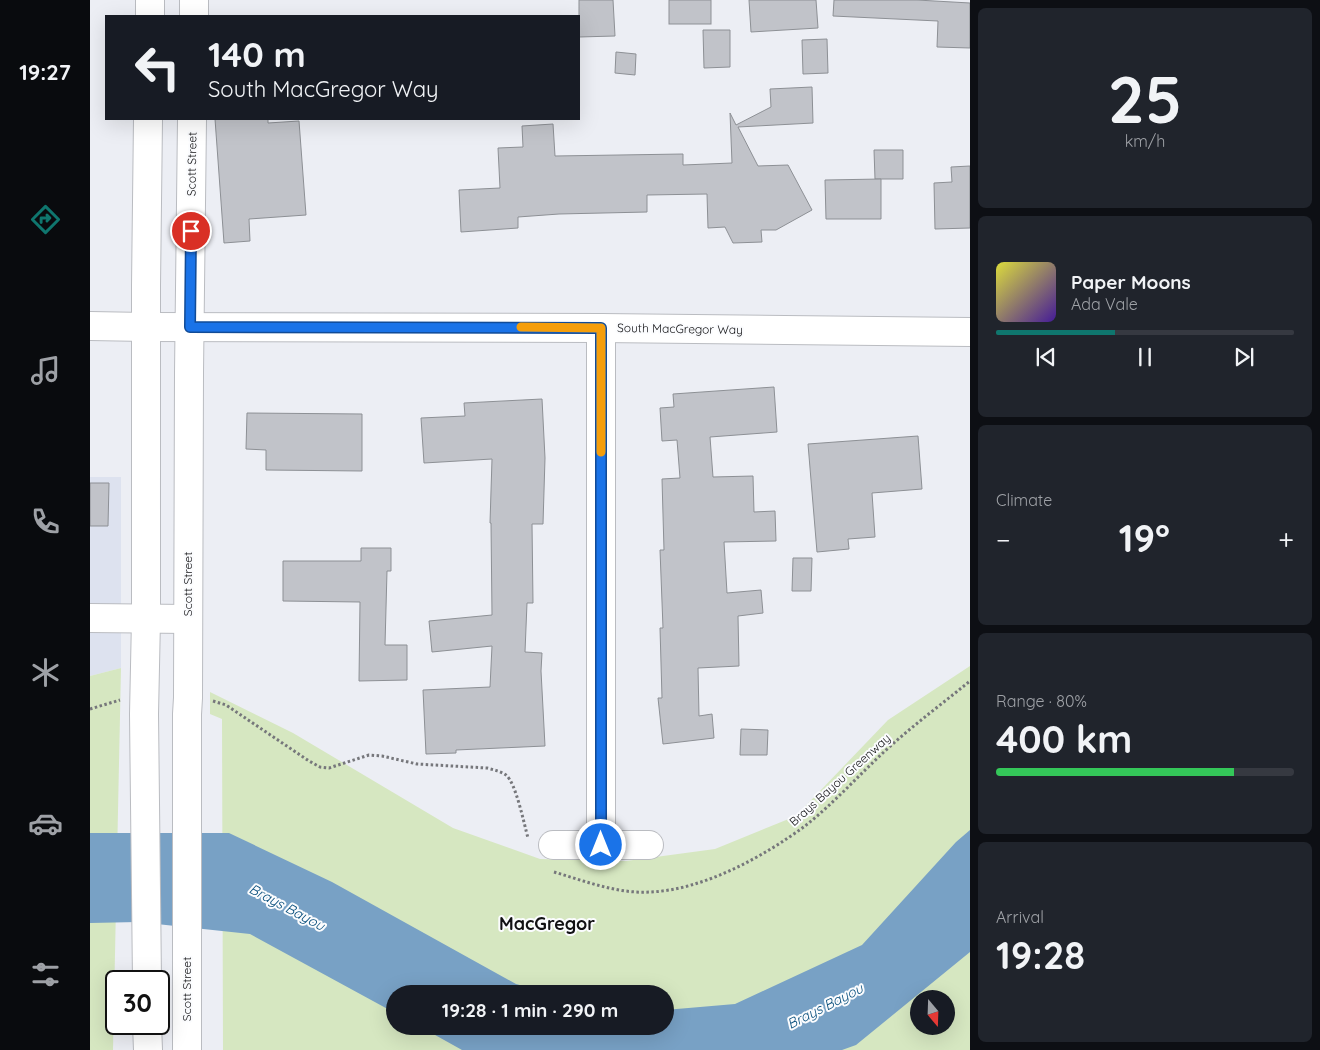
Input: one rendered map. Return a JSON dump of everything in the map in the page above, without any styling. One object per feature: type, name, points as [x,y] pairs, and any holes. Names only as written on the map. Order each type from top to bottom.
[{"type":"main road","points":[[150,0],[150,15]]},
{"type":"main road","points":[[194,0],[194,15]]},
{"type":"main road","points":[[147,970],[135,706],[146,619],[148,120]]},
{"type":"main road","name":"Scott Street","points":[[187,1040],[197,706],[188,698],[192,120]]},
{"type":"main road","name":"South MacGregor Way","points":[[90,326],[970,332]]},
{"type":"main road","points":[[601,328],[601,845]]},
{"type":"main road","points":[[90,618],[188,619]]},
{"type":"main road","points":[[544,852],[601,845],[649,844]]},
{"type":"path","name":"Brays Bayou Greenway","points":[[544,852],[620,891],[648,893],[667,891],[723,873],[782,842],[806,825],[887,750],[970,681]]},
{"type":"path","points":[[197,706],[226,705],[308,761],[320,767],[329,768],[369,756],[382,756],[417,764],[487,768],[498,771],[507,776],[513,786],[544,852]]},
{"type":"path","points":[[90,709],[135,706]]},
{"type":"shaded area","points":[[90,477],[121,477],[121,668],[90,676]]},
{"type":"green space","points":[[970,666],[970,1050],[223,1050],[222,719],[210,714],[210,692],[293,733],[453,828],[540,859],[626,861],[715,849],[796,816],[888,720]]},
{"type":"green space","points":[[121,668],[115,970],[105,970],[105,1035],[113,1035],[113,1050],[90,1050],[90,676]]},
{"type":"water","name":"Brays Bayou","points":[[970,830],[970,952],[923,990],[910,990],[910,1001],[856,1045],[842,1050],[462,1050],[435,1035],[674,1035],[674,1009],[735,1004],[862,945],[956,842]]},
{"type":"water","name":"Brays Bayou","points":[[90,833],[229,833],[332,882],[520,985],[386,985],[386,1008],[250,934],[138,922],[90,923]]},
{"type":"building","points":[[579,0],[613,0],[615,36],[580,37]]},
{"type":"building","points":[[669,0],[711,0],[711,24],[669,24]]},
{"type":"building","points":[[749,0],[816,0],[818,28],[751,32]]},
{"type":"building","points":[[834,0],[917,0],[970,3],[970,48],[937,47],[938,21],[833,16]]},
{"type":"building","points":[[703,30],[730,30],[730,67],[704,68]]},
{"type":"building","points":[[827,39],[828,73],[803,74],[802,40]]},
{"type":"building","points":[[616,52],[636,54],[635,75],[615,73]]},
{"type":"building","points":[[812,87],[813,123],[738,127],[758,166],[788,165],[812,210],[776,230],[761,230],[762,242],[733,243],[725,227],[708,228],[707,194],[647,195],[647,212],[518,217],[518,228],[461,232],[459,190],[500,188],[498,148],[523,147],[522,126],[553,124],[555,156],[683,154],[683,165],[732,163],[730,113],[736,125],[771,107],[770,89]]},
{"type":"building","points":[[215,120],[268,120],[268,123],[299,121],[306,215],[249,219],[250,241],[224,243]]},
{"type":"building","points":[[874,150],[903,150],[903,179],[875,179]]},
{"type":"building","points":[[970,166],[970,228],[935,229],[934,183],[952,182],[951,167]]},
{"type":"building","points":[[881,179],[881,219],[826,219],[825,180]]},
{"type":"building","points":[[774,387],[777,432],[710,437],[713,477],[753,476],[754,512],[775,511],[776,541],[724,542],[727,593],[761,590],[763,613],[738,616],[739,666],[698,668],[699,716],[712,714],[714,738],[663,744],[658,698],[662,698],[660,628],[663,628],[660,550],[664,550],[662,479],[680,478],[677,440],[662,441],[660,408],[674,407],[673,394]]},
{"type":"building","points":[[542,399],[545,458],[543,524],[532,524],[533,603],[527,603],[525,652],[542,653],[541,671],[545,746],[456,750],[456,753],[426,754],[423,690],[490,687],[492,646],[432,652],[429,621],[492,615],[490,523],[492,459],[424,463],[421,418],[465,416],[464,403]]},
{"type":"building","points":[[247,413],[362,414],[362,471],[266,470],[266,450],[246,449]]},
{"type":"building","points":[[918,436],[922,489],[872,493],[875,537],[848,539],[849,549],[817,552],[808,444]]},
{"type":"building","points":[[90,483],[109,483],[108,526],[90,526]]},
{"type":"building","points":[[361,548],[391,548],[391,571],[387,571],[385,645],[407,645],[407,680],[359,681],[360,602],[283,601],[283,561],[361,561]]},
{"type":"building","points":[[793,558],[812,558],[811,591],[792,591]]},
{"type":"building","points":[[741,729],[768,730],[767,755],[740,755]]},
{"type":"slow traffic","points":[[521,327],[601,328],[601,452]]},
{"type":"district","name":"MacGregor","points":[[547,924]]},
{"type":"route","points":[[191,231],[190,327],[601,328],[601,845]]}]
